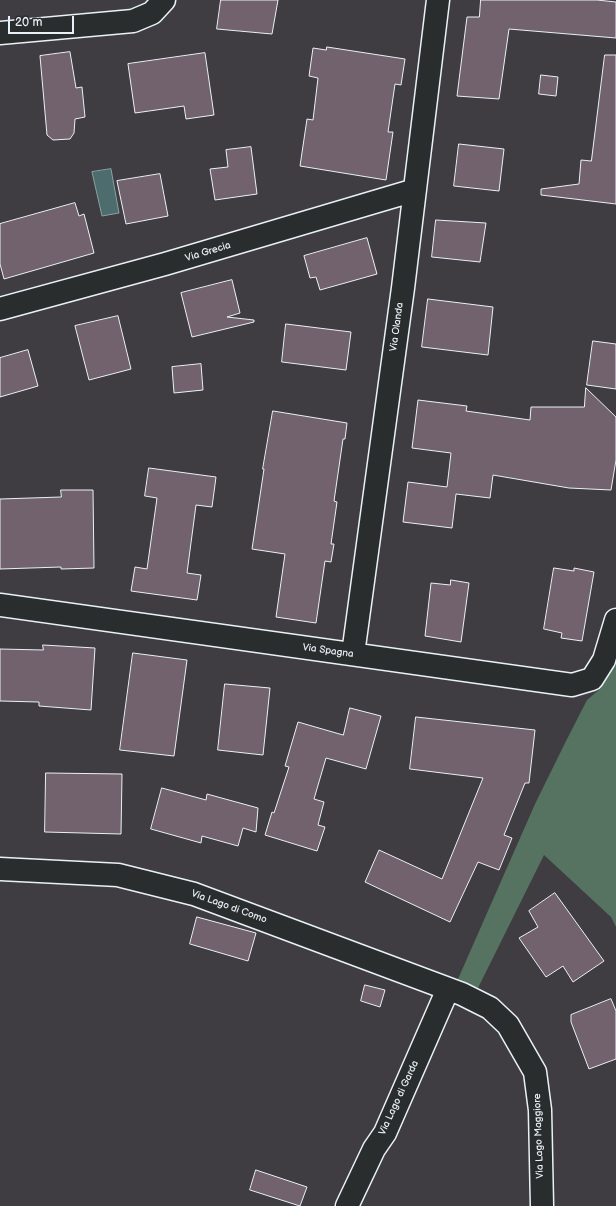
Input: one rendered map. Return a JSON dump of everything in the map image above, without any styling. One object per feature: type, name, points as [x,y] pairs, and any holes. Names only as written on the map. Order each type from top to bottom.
[{"type":"street","points":[[0,33],[133,21],[152,13],[164,0]]},
{"type":"street","name":"Via Olanda","points":[[353,654],[403,288],[438,0]]},
{"type":"street","name":"Via Grecia","points":[[0,309],[165,264],[415,190]]},
{"type":"street","name":"Via Spagna","points":[[0,605],[572,685],[592,679],[604,660],[616,620]]},
{"type":"street","name":"Via Lago di Como","points":[[0,870],[118,875],[194,894],[448,989]]},
{"type":"street","name":"Via Lago di Garda","points":[[347,1206],[374,1149],[385,1133],[448,989]]},
{"type":"street","name":"Via Lago Maggiore","points":[[448,989],[490,1008],[508,1025],[535,1072],[540,1110],[542,1206]]},
{"type":"green space","points":[[616,652],[616,927],[611,917],[544,855],[478,988],[458,979],[535,804],[587,700],[600,689]]},
{"type":"water","points":[[111,169],[119,213],[102,216],[92,172]]},
{"type":"building","points":[[221,0],[278,0],[272,34],[217,29]]},
{"type":"building","points":[[481,0],[597,0],[616,2],[616,38],[509,29],[499,99],[457,96],[467,17],[479,17]]},
{"type":"building","points":[[327,47],[405,59],[401,85],[395,84],[388,132],[393,132],[386,180],[300,166],[307,119],[313,120],[318,78],[309,76],[313,48],[326,50]]},
{"type":"building","points":[[70,52],[76,88],[82,87],[85,117],[75,119],[74,133],[70,139],[53,140],[47,135],[40,56]]},
{"type":"building","points":[[205,53],[214,115],[186,119],[184,106],[135,113],[128,64]]},
{"type":"building","points":[[605,55],[616,55],[616,204],[541,195],[541,189],[579,184],[581,160],[591,161]]},
{"type":"building","points":[[541,75],[558,77],[556,96],[539,94]]},
{"type":"building","points":[[459,144],[504,149],[499,191],[454,186]]},
{"type":"building","points":[[251,147],[257,194],[215,200],[210,169],[228,167],[226,150]]},
{"type":"building","points":[[160,174],[168,216],[126,224],[117,181]]},
{"type":"building","points":[[75,203],[79,216],[84,214],[94,253],[4,279],[0,264],[0,224]]},
{"type":"building","points":[[436,220],[486,223],[480,262],[432,257]]},
{"type":"building","points":[[367,238],[377,274],[320,290],[316,277],[310,278],[304,256]]},
{"type":"building","points":[[232,280],[240,313],[227,317],[254,320],[254,322],[192,337],[181,293]]},
{"type":"building","points":[[428,299],[493,307],[488,355],[422,347]]},
{"type":"building","points":[[118,316],[131,369],[89,380],[75,326]]},
{"type":"building","points":[[286,324],[351,332],[346,370],[282,362]]},
{"type":"building","points":[[593,341],[616,344],[616,389],[587,385]]},
{"type":"building","points":[[28,350],[38,386],[0,397],[0,358]]},
{"type":"building","points":[[201,364],[203,390],[174,393],[172,367]]},
{"type":"building","points":[[586,388],[616,417],[616,460],[611,490],[569,488],[493,475],[490,498],[456,494],[452,528],[403,522],[408,482],[447,487],[451,453],[412,448],[418,400],[467,406],[466,411],[530,420],[531,407],[584,407]]},
{"type":"building","points":[[273,411],[347,423],[345,439],[343,439],[334,501],[337,502],[331,544],[334,544],[331,562],[325,561],[316,623],[276,617],[285,554],[252,549]]},
{"type":"building","points":[[149,468],[216,477],[212,507],[196,505],[187,573],[201,575],[197,600],[131,591],[135,567],[147,569],[157,498],[145,496]]},
{"type":"building","points":[[61,490],[93,490],[94,568],[61,569],[61,567],[0,569],[0,499],[61,497]]},
{"type":"building","points":[[554,568],[574,571],[574,568],[594,572],[582,641],[561,638],[562,633],[544,629]]},
{"type":"building","points":[[451,580],[469,583],[461,642],[425,636],[431,583],[450,585]]},
{"type":"building","points":[[43,645],[95,648],[91,710],[39,706],[39,702],[0,701],[0,649],[43,650]]},
{"type":"building","points":[[133,653],[187,660],[174,756],[120,750]]},
{"type":"building","points":[[225,684],[270,688],[263,755],[218,750]]},
{"type":"building","points":[[350,708],[381,716],[366,769],[326,758],[314,799],[324,802],[318,825],[325,827],[317,851],[265,835],[289,767],[285,766],[298,722],[343,735]]},
{"type":"building","points":[[416,717],[535,730],[529,783],[525,783],[504,835],[512,838],[499,870],[478,862],[450,922],[365,882],[379,850],[442,879],[483,778],[410,769]]},
{"type":"building","points":[[46,773],[122,774],[121,834],[45,832]]},
{"type":"building","points":[[162,788],[206,800],[207,794],[258,808],[256,832],[243,828],[238,846],[202,836],[201,843],[151,829]]},
{"type":"building","points":[[555,893],[604,961],[573,982],[563,966],[546,977],[519,938],[538,927],[529,911]]},
{"type":"building","points":[[197,917],[256,933],[248,961],[190,944]]},
{"type":"building","points":[[365,985],[385,990],[380,1007],[361,1001]]},
{"type":"building","points":[[611,999],[616,1011],[616,1059],[589,1069],[571,1022],[571,1015]]},
{"type":"building","points":[[256,1170],[307,1187],[300,1206],[250,1190]]}]
